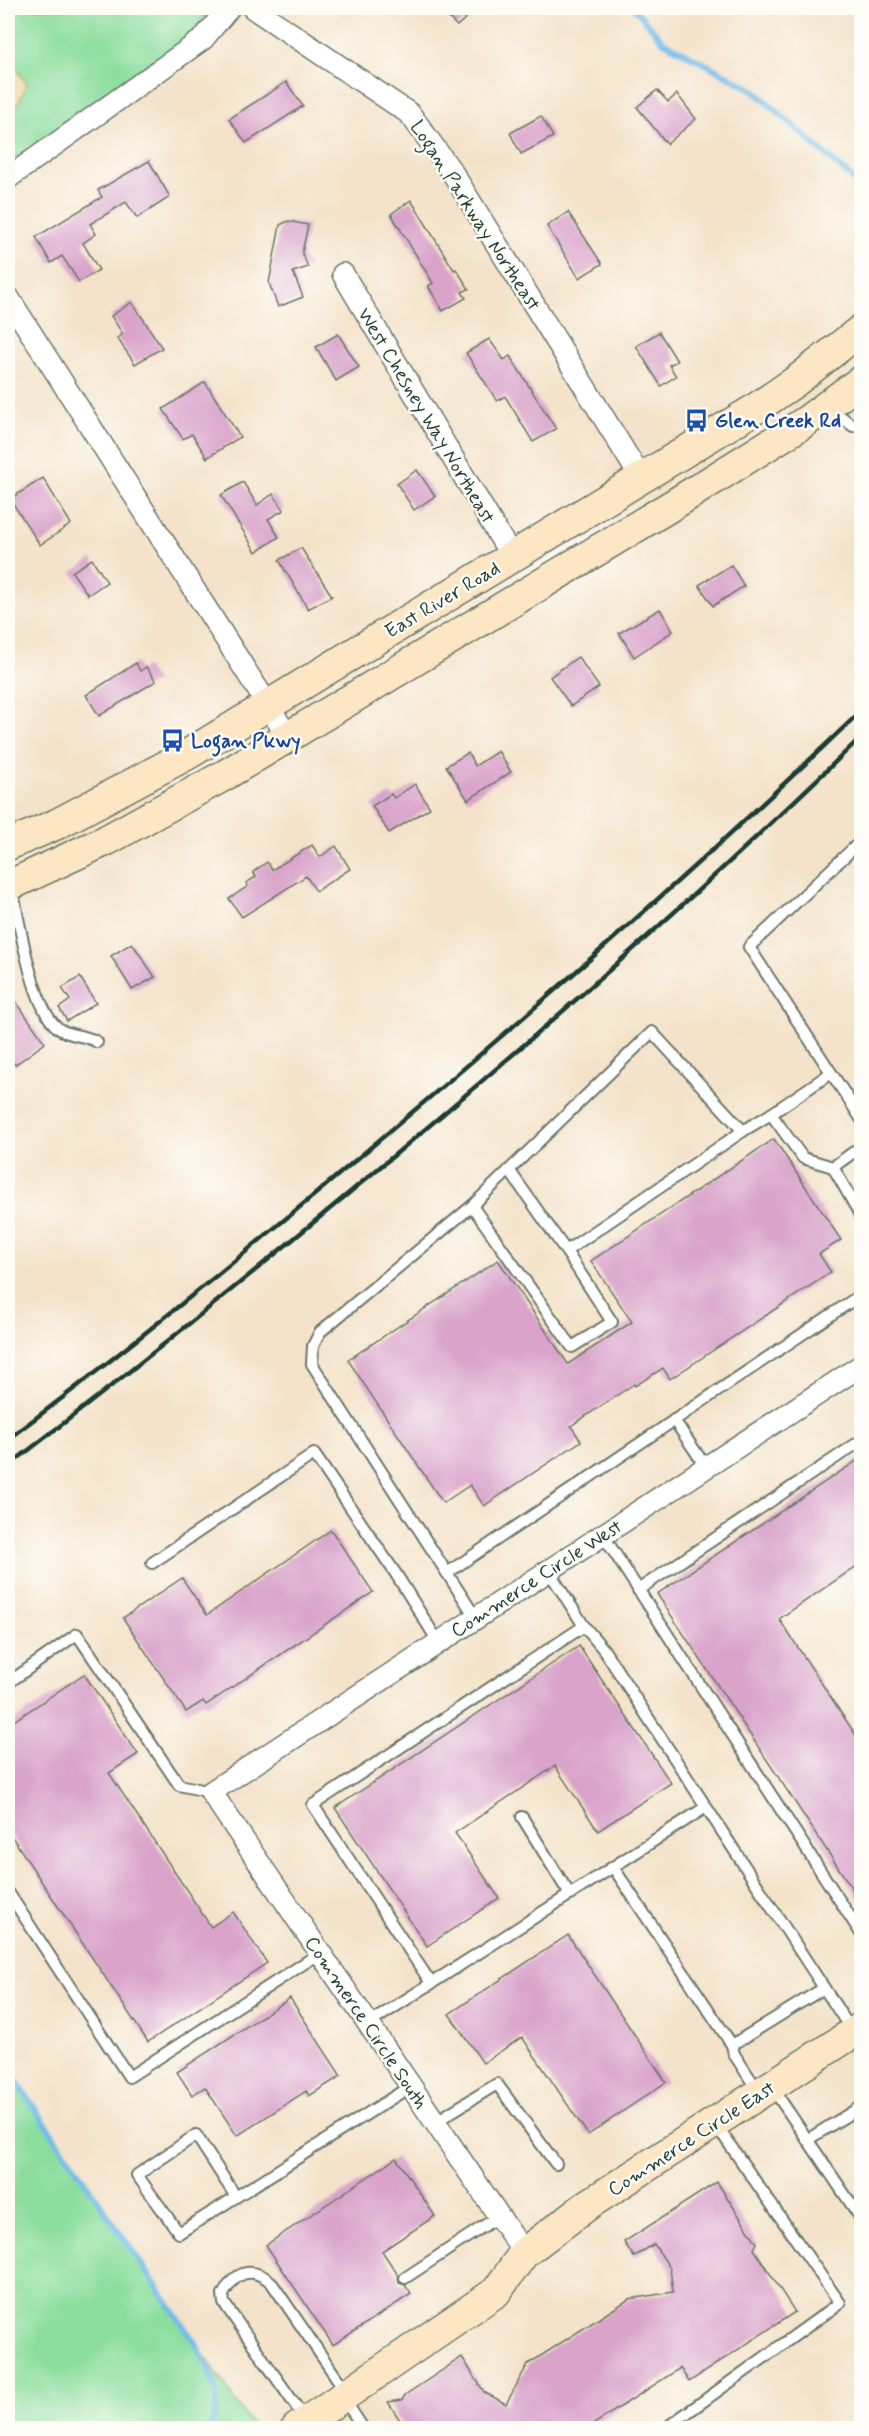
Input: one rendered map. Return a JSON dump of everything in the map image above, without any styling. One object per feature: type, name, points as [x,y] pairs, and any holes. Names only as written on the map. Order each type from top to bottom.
[{"type":"main road","name":"East River Road","points":[[8,845],[57,824],[190,753],[512,557],[638,473],[763,404],[861,329]]},
{"type":"main road","name":"East River Road","points":[[9,885],[107,840],[174,804],[288,737],[679,501],[828,405],[861,380]]},
{"type":"main road","name":"Commerce Circle East","points":[[301,2425],[496,2292],[524,2253],[589,2204],[857,2030]]},
{"type":"street","points":[[8,178],[203,39],[229,8]]},
{"type":"street","name":"Logan Parkway Northeast","points":[[253,8],[410,114],[452,171],[638,473]]},
{"type":"street","points":[[458,179],[638,473]]},
{"type":"street","name":"West Chesney Way Northeast","points":[[343,274],[512,557]]},
{"type":"street","points":[[8,297],[288,737]]},
{"type":"street","name":"Commerce Circle West","points":[[211,1792],[861,1365]]},
{"type":"street","name":"Commerce Circle South","points":[[211,1792],[524,2253]]},
{"type":"lane","points":[[828,405],[853,426],[861,421]]},
{"type":"lane","points":[[861,840],[748,947],[861,1120]]},
{"type":"lane","points":[[9,885],[37,993],[46,1013],[59,1030],[89,1036],[97,1042]]},
{"type":"lane","points":[[476,1618],[312,1364],[313,1346],[320,1332],[472,1206],[652,1032],[743,1131]]},
{"type":"lane","points":[[566,1251],[831,1073]]},
{"type":"lane","points":[[771,1114],[803,1158],[833,1167],[861,1218]]},
{"type":"lane","points":[[833,1167],[861,1146]]},
{"type":"lane","points":[[472,1206],[572,1347],[612,1322],[509,1170]]},
{"type":"lane","points":[[447,1573],[861,1294]]},
{"type":"lane","points":[[674,1420],[706,1467]]},
{"type":"lane","points":[[638,1590],[861,1440]]},
{"type":"lane","points":[[152,1563],[314,1454],[396,1574],[438,1643]]},
{"type":"lane","points":[[603,1535],[861,1935]]},
{"type":"lane","points":[[548,1570],[584,1626],[604,1650],[824,1988],[857,2030]]},
{"type":"lane","points":[[431,1983],[313,1805],[584,1626]]},
{"type":"lane","points":[[8,1683],[77,1634],[179,1785],[211,1792]]},
{"type":"lane","points":[[368,2024],[706,1807]]},
{"type":"lane","points":[[522,1817],[570,1895]]},
{"type":"lane","points":[[614,1867],[732,2045],[734,2054],[807,2140],[861,2220]]},
{"type":"lane","points":[[8,1892],[129,2077],[320,1953]]},
{"type":"lane","points":[[732,2045],[824,1988]]},
{"type":"lane","points":[[435,2121],[497,2084],[556,2164]]},
{"type":"lane","points":[[236,2197],[196,2135],[137,2175],[179,2233],[236,2197],[411,2086]]},
{"type":"lane","points":[[807,2140],[861,2106]]},
{"type":"lane","points":[[666,2428],[840,2303],[715,2123]]},
{"type":"lane","points":[[405,2278],[499,2216]]},
{"type":"lane","points":[[301,2425],[224,2303],[223,2295],[235,2278],[247,2273],[261,2274],[271,2282],[363,2428]]},
{"type":"green space","points":[[8,8],[210,8],[189,38],[8,168]]},
{"type":"green space","points":[[8,2067],[254,2428],[8,2428]]},
{"type":"sand","points":[[8,56],[27,84],[19,102],[8,111]]},
{"type":"building","points":[[439,8],[477,8],[457,26]]},
{"type":"building","points":[[286,82],[303,106],[246,143],[229,119]]},
{"type":"building","points":[[657,90],[668,102],[677,94],[696,119],[667,144],[637,107]]},
{"type":"building","points":[[541,116],[553,137],[521,154],[510,133]]},
{"type":"building","points":[[149,161],[170,197],[137,218],[126,202],[90,224],[96,234],[83,243],[99,270],[79,282],[62,256],[51,263],[36,237],[102,197],[98,190]]},
{"type":"building","points":[[411,200],[454,270],[456,269],[469,289],[462,292],[466,298],[443,311],[428,286],[433,283],[391,214]]},
{"type":"building","points":[[568,212],[602,264],[579,278],[547,226]]},
{"type":"building","points":[[288,221],[308,225],[302,253],[308,267],[293,272],[303,297],[278,307],[269,283],[280,225]]},
{"type":"building","points":[[132,302],[162,348],[135,364],[117,338],[123,334],[111,316]]},
{"type":"building","points":[[659,332],[677,361],[669,365],[676,376],[661,386],[636,346]]},
{"type":"building","points":[[338,334],[359,367],[336,381],[316,347]]},
{"type":"building","points":[[489,339],[504,360],[510,356],[556,429],[533,442],[505,396],[497,401],[466,353]]},
{"type":"building","points":[[205,382],[240,437],[207,458],[192,434],[183,439],[163,409]]},
{"type":"building","points":[[417,470],[435,496],[414,510],[397,484]]},
{"type":"building","points":[[43,478],[71,524],[40,545],[10,499]]},
{"type":"building","points":[[243,482],[257,505],[273,494],[284,510],[268,519],[279,537],[256,552],[221,495]]},
{"type":"building","points":[[301,548],[332,596],[308,609],[279,560]]},
{"type":"building","points":[[92,559],[107,582],[88,595],[72,572]]},
{"type":"building","points":[[731,565],[744,586],[713,606],[699,585]]},
{"type":"building","points":[[660,609],[673,631],[634,657],[619,633]]},
{"type":"building","points":[[578,657],[599,687],[571,706],[550,677]]},
{"type":"building","points":[[136,663],[140,671],[146,667],[156,681],[99,716],[86,695]]},
{"type":"building","points":[[498,751],[511,772],[468,800],[446,766],[468,753],[475,766]]},
{"type":"building","points":[[415,784],[430,808],[389,833],[372,806],[391,794],[394,798]]},
{"type":"building","points":[[312,845],[320,857],[336,846],[350,869],[316,891],[306,876],[242,917],[229,899],[248,886],[246,883],[256,877],[253,872],[267,862],[272,870]]},
{"type":"building","points":[[132,943],[155,977],[132,990],[111,956]]},
{"type":"building","points":[[80,977],[96,1003],[67,1021],[59,1008],[70,1000],[62,988]]},
{"type":"building","points":[[8,990],[45,1043],[15,1065],[8,1054]]},
{"type":"building","points":[[774,1139],[841,1240],[819,1254],[831,1272],[670,1379],[663,1368],[635,1386],[634,1384],[571,1426],[581,1441],[484,1506],[470,1485],[443,1503],[348,1360],[498,1260],[568,1364],[632,1322],[591,1261]]},
{"type":"building","points":[[861,1458],[861,1563],[779,1619],[861,1743],[861,1902],[657,1594]]},
{"type":"building","points":[[331,1530],[373,1592],[206,1705],[203,1701],[186,1712],[123,1618],[182,1578],[207,1615]]},
{"type":"building","points":[[579,1646],[671,1783],[598,1831],[555,1766],[455,1833],[499,1898],[427,1946],[335,1808]]},
{"type":"building","points":[[84,1674],[138,1754],[109,1773],[211,1927],[233,1912],[267,1963],[148,2042],[8,1831],[8,1725]]},
{"type":"building","points":[[568,1935],[666,2082],[588,2135],[522,2037],[483,2063],[449,2014]]},
{"type":"building","points":[[290,1998],[341,2076],[309,2096],[306,2091],[237,2136],[205,2087],[192,2095],[177,2072]]},
{"type":"building","points":[[396,2158],[435,2216],[382,2251],[398,2275],[399,2283],[405,2285],[411,2294],[333,2345],[266,2245]]},
{"type":"building","points":[[717,2182],[757,2243],[754,2249],[795,2312],[689,2382],[680,2368],[588,2428],[405,2428],[388,2402],[402,2400],[405,2395],[462,2357],[484,2392],[506,2404],[528,2364],[629,2299],[673,2292],[670,2268],[654,2244],[634,2257],[624,2242]]},
{"type":"waterway","points":[[634,8],[664,42],[752,89],[862,187]]},
{"type":"waterway","points":[[8,2069],[196,2344],[211,2376],[216,2395],[210,2428]]},
{"type":"railway","points":[[8,1439],[208,1283],[462,1070],[693,867],[862,710]]},
{"type":"railway","points":[[8,1466],[227,1293],[496,1069],[708,882],[862,736]]},
{"type":"place","name":"Glen Creek Rd","points":[[697,420]]},
{"type":"place","name":"Logan Pkwy","points":[[173,740]]}]
